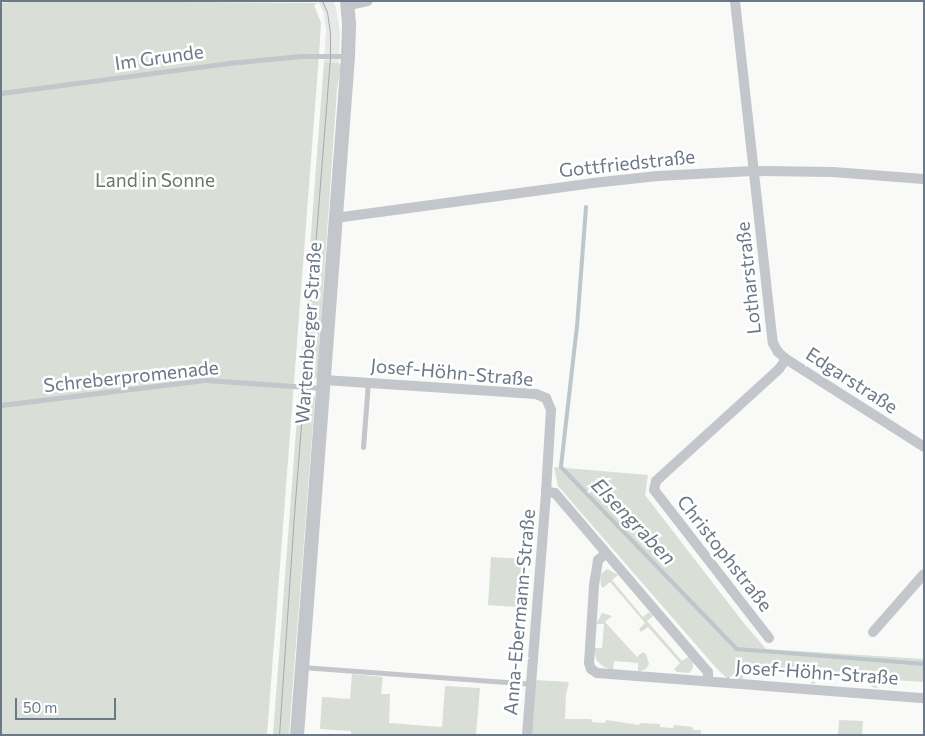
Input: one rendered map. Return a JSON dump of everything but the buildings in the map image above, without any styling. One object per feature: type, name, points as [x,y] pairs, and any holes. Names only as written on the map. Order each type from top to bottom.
[{"type":"street","points":[[348,3],[366,1]]},
{"type":"street","name":"Lotharstraße","points":[[734,1],[773,343],[778,352],[786,359]]},
{"type":"street","name":"Wartenberger Straße","points":[[298,735],[348,56],[348,3]]},
{"type":"street","name":"Gottfriedstraße","points":[[335,218],[593,182],[658,176],[753,171],[834,172],[924,179]]},
{"type":"street","name":"Edgarstraße","points":[[786,359],[924,447]]},
{"type":"street","name":"Christophstraße","points":[[769,638],[654,490],[656,481],[779,369],[786,359]]},
{"type":"street","name":"Josef-Höhn-Straße","points":[[323,384],[368,382],[536,394],[546,398],[550,410],[546,491],[555,493],[605,554],[708,672],[708,681]]},
{"type":"street","name":"Anna-Ebermann-Straße","points":[[527,735],[546,491]]},
{"type":"street","name":"Josef-Höhn-Straße","points":[[605,554],[598,560],[594,586],[589,663],[591,669],[597,673],[924,698]]},
{"type":"street","points":[[874,632],[924,574]]},
{"type":"lane","name":"Im Grunde","points":[[1,93],[228,64],[321,55],[348,56]]},
{"type":"lane","name":"Schreberpromenade","points":[[1,405],[206,380],[293,386],[323,384]]},
{"type":"lane","points":[[363,447],[368,382]]},
{"type":"lane","points":[[302,667],[531,684]]},
{"type":"shaded area","points":[[318,1],[333,1],[336,7],[340,33],[339,63],[324,62],[326,29],[323,11]]},
{"type":"green space","name":"Land in Sonne","points":[[19,1],[318,3],[314,5],[321,23],[319,55],[267,735],[1,735],[1,3]]},
{"type":"green space","points":[[324,62],[339,63],[341,66],[337,89],[317,377],[313,380],[300,379]]},
{"type":"green space","points":[[299,391],[312,392],[315,397],[289,735],[273,735]]},
{"type":"green space","points":[[554,467],[648,475],[645,495],[766,649],[924,659],[924,682],[877,679],[877,688],[872,687],[873,679],[816,674],[815,684],[811,683],[811,674],[744,669],[743,679],[727,678],[558,486]]},
{"type":"green space","points":[[491,557],[524,559],[520,607],[488,605]]},
{"type":"green space","points":[[607,569],[618,575],[612,580],[643,617],[649,612],[653,616],[647,621],[682,661],[689,656],[693,661],[693,668],[689,673],[677,672],[674,669],[680,663],[648,627],[641,632],[639,629],[645,623],[610,582],[603,588],[601,586],[600,575]]},
{"type":"green space","points":[[602,613],[612,616],[605,622],[637,657],[643,652],[646,654],[649,664],[646,669],[638,672],[638,663],[614,661],[613,670],[604,667],[597,661],[593,648],[602,648],[604,624],[596,624]]},
{"type":"green space","points":[[352,674],[383,677],[381,694],[390,694],[389,723],[442,727],[445,686],[480,688],[476,735],[351,735],[351,731],[320,729],[322,697],[350,699]]},
{"type":"green space","points":[[534,680],[569,682],[566,694],[565,719],[591,719],[592,722],[605,723],[606,720],[639,725],[640,723],[660,724],[660,727],[673,728],[674,725],[693,727],[693,730],[701,730],[701,734],[728,735],[531,735]]},
{"type":"green space","points":[[839,720],[863,721],[862,735],[838,735]]},
{"type":"waterway","name":"Elsengraben","points":[[586,207],[577,326],[561,467],[737,649],[924,664]]},
{"type":"tram line","points":[[279,735],[293,527],[330,55],[330,33],[327,12],[322,1]]}]
